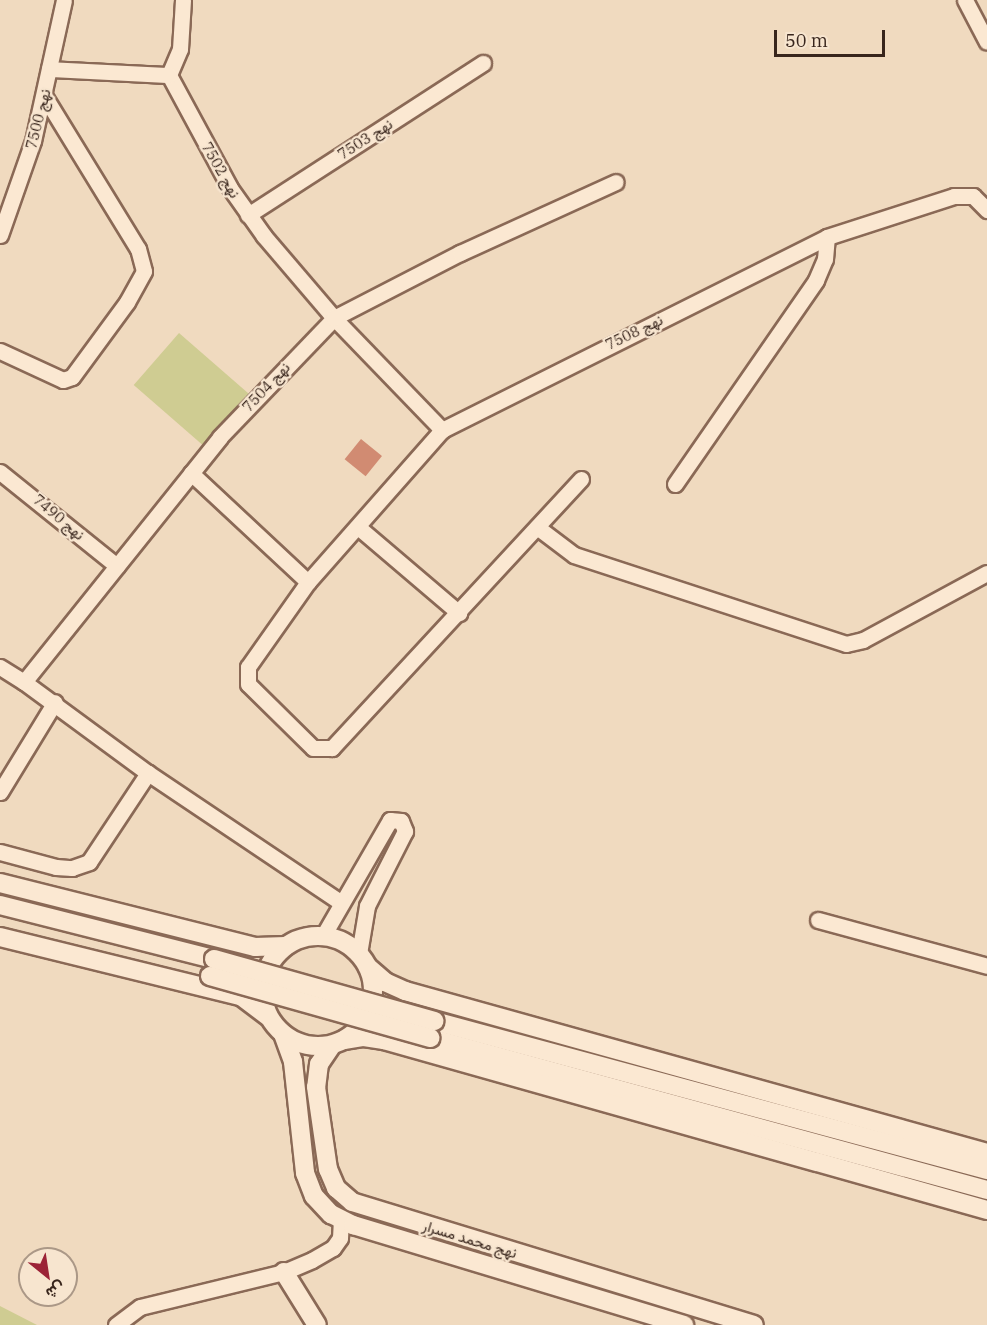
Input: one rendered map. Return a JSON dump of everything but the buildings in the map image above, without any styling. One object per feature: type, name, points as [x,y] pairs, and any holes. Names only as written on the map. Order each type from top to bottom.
[{"type":"street","name":"نهج 7500","points":[[0,235],[45,97],[64,0]]},
{"type":"street","points":[[49,69],[169,75],[180,50],[183,0]]},
{"type":"street","points":[[965,0],[987,42]]},
{"type":"street","name":"نهج 7503","points":[[248,215],[483,63]]},
{"type":"street","name":"نهج 7502","points":[[169,75],[217,167],[248,215],[334,318],[442,430]]},
{"type":"street","points":[[0,351],[63,380],[72,377],[127,302],[144,272],[138,249],[45,97]]},
{"type":"street","name":"نهج 7504","points":[[24,682],[191,473],[261,392],[334,318],[460,253],[616,182]]},
{"type":"street","name":"نهج 7508","points":[[442,430],[827,237],[954,196],[973,196],[987,210]]},
{"type":"street","points":[[675,484],[816,280],[825,259],[827,237]]},
{"type":"street","points":[[442,430],[308,582],[256,653],[246,677],[263,703],[314,748],[322,750],[343,740],[581,479]]},
{"type":"street","name":"نهج 7490","points":[[0,472],[117,566]]},
{"type":"street","points":[[191,473],[308,582]]},
{"type":"street","points":[[358,527],[459,614]]},
{"type":"street","points":[[537,527],[574,555],[846,644],[863,640],[987,573]]},
{"type":"street","points":[[0,667],[55,702],[148,773],[340,902]]},
{"type":"street","points":[[0,792],[55,702]]},
{"type":"street","points":[[0,852],[56,867],[72,868],[89,862],[148,773]]},
{"type":"street","points":[[323,936],[340,902],[390,820],[401,821],[405,831],[367,906],[364,960],[373,985],[372,1004],[359,1028],[338,1042]]},
{"type":"street","points":[[0,883],[255,947],[286,946]]},
{"type":"street","points":[[0,905],[987,1190]]},
{"type":"street","points":[[818,920],[987,966]]},
{"type":"street","points":[[0,924],[212,967]]},
{"type":"street","points":[[268,1016],[263,997],[264,978],[272,960],[286,946],[304,937],[323,936],[343,941],[385,981],[405,991],[987,1154]]},
{"type":"street","points":[[0,937],[241,996],[268,1016],[283,1034],[311,1046],[364,1037],[384,1040],[987,1210]]},
{"type":"street","points":[[432,1030],[987,1170]]},
{"type":"street","name":"نهج محمد مسرار","points":[[283,1034],[293,1062],[309,1185],[322,1206],[341,1221],[684,1325]]},
{"type":"street","name":"نهج محمد مسرار","points":[[338,1042],[319,1064],[316,1088],[328,1169],[336,1188],[352,1202],[754,1325]]},
{"type":"street","points":[[116,1325],[140,1307],[284,1272],[333,1248],[340,1238],[341,1221]]},
{"type":"street","points":[[284,1272],[317,1325]]},
{"type":"shaded area","points":[[179,333],[250,395],[205,447],[134,385]]},
{"type":"shaded area","points":[[0,1306],[37,1325],[0,1325]]}]
